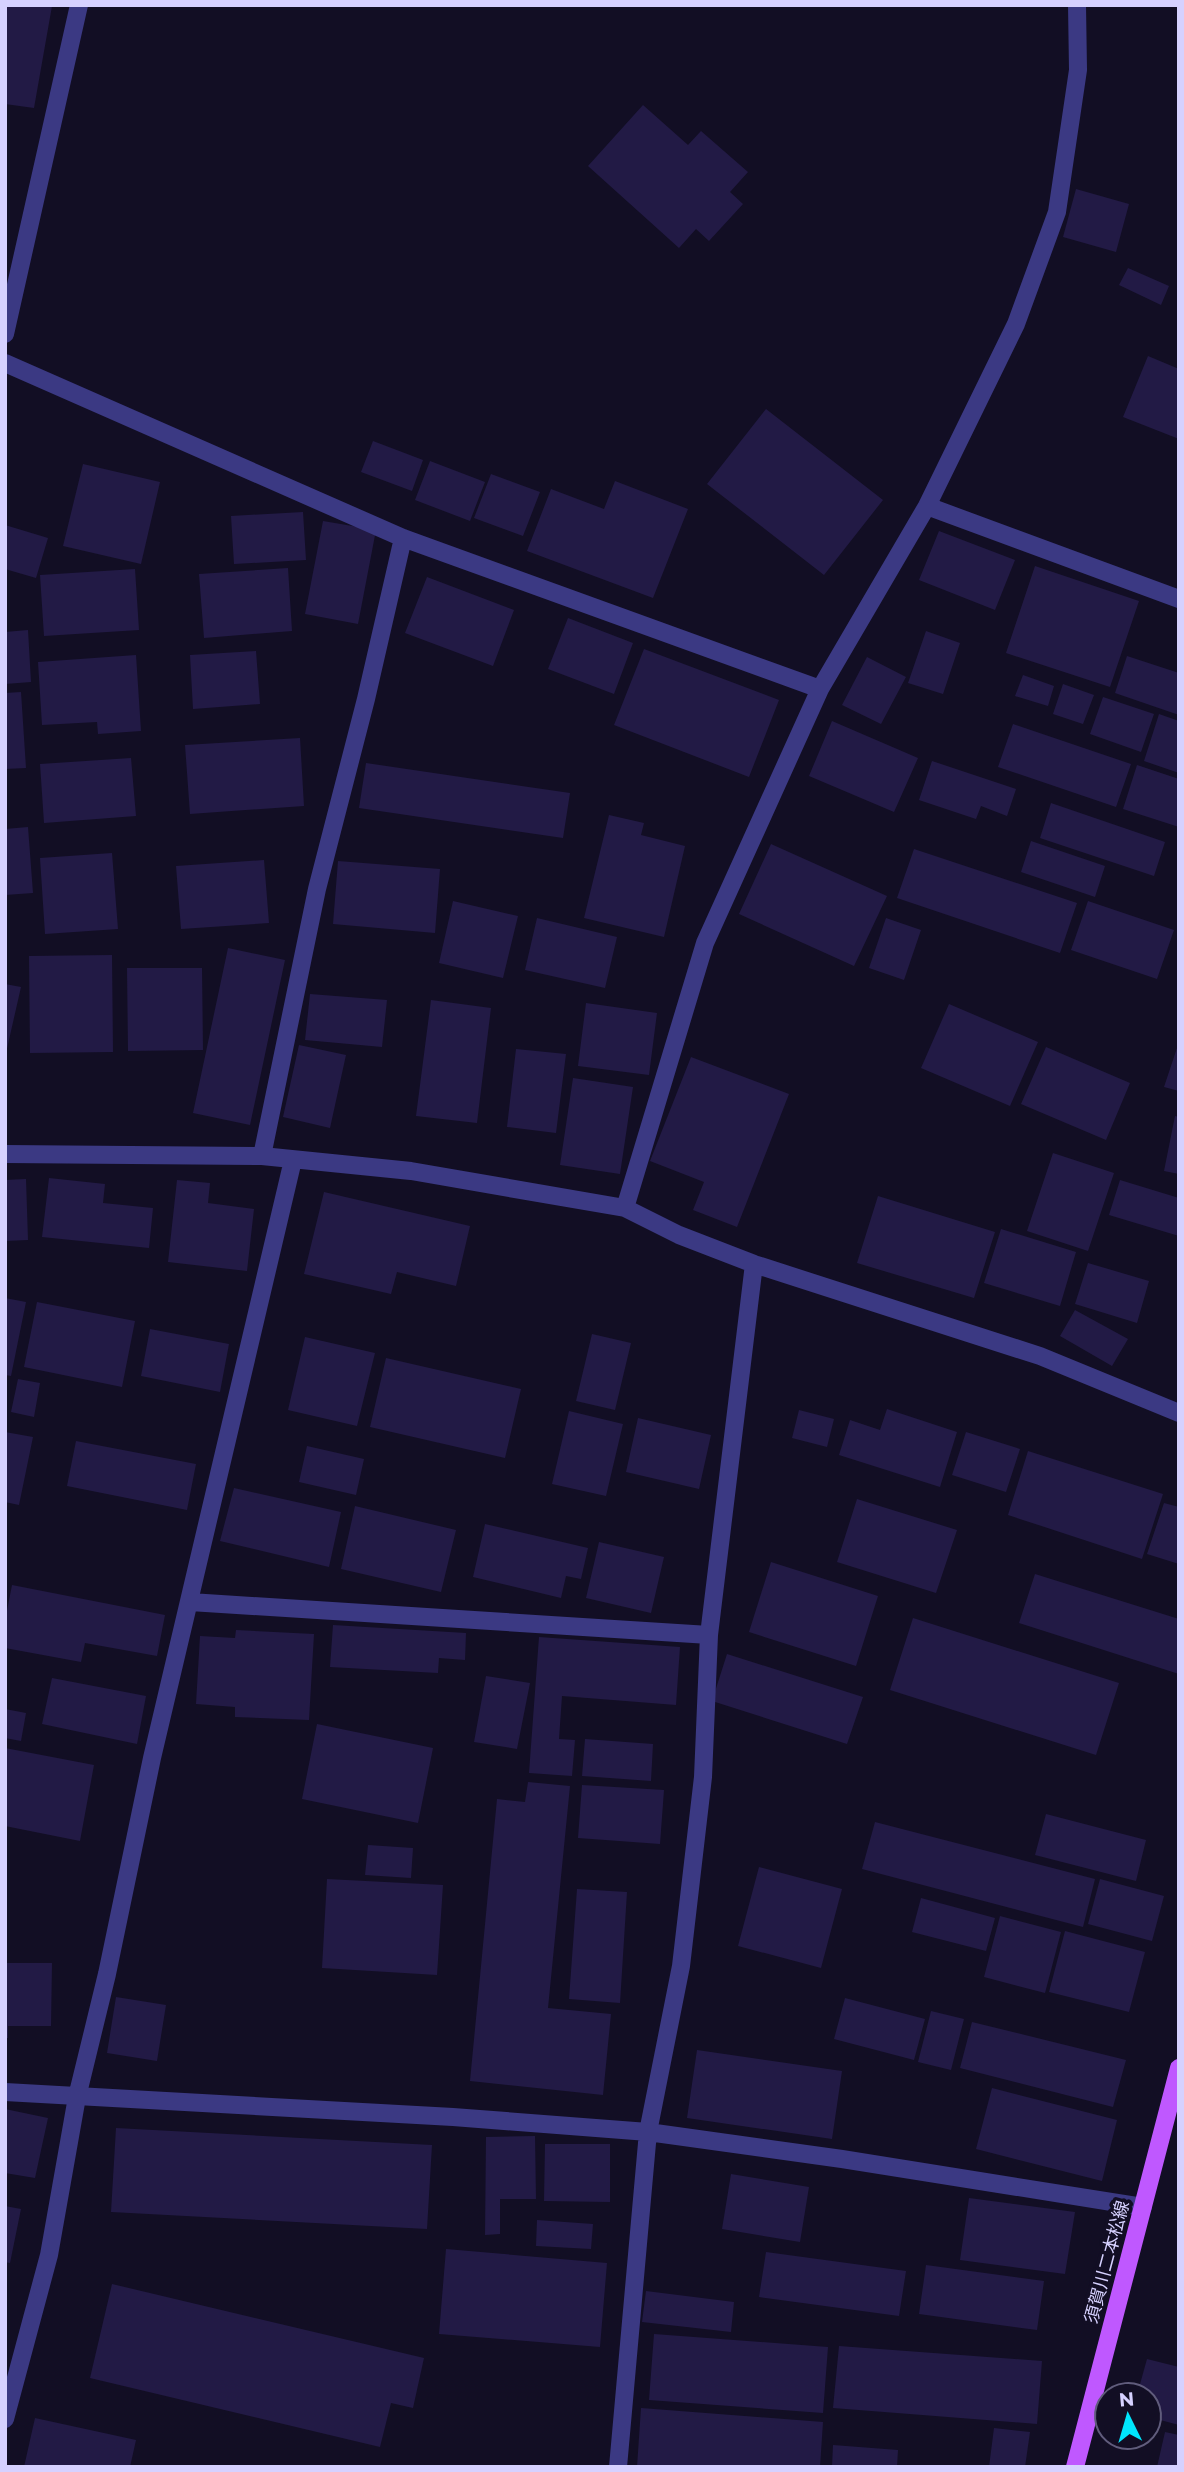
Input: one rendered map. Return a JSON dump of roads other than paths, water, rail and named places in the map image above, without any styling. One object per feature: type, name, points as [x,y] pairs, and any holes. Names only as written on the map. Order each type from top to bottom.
[{"type":"main road","name":"須賀川二本松線","points":[[1075,2467],[1179,2068]]},
{"type":"street","points":[[5,334],[79,5]]},
{"type":"street","points":[[625,1208],[705,943],[820,689],[927,506],[1016,324],[1057,212],[1078,70],[1077,5]]},
{"type":"street","points":[[5,363],[403,538],[820,689]]},
{"type":"street","points":[[927,506],[1179,599]]},
{"type":"street","points":[[262,1156],[317,889],[366,699],[403,538]]},
{"type":"street","points":[[5,1154],[262,1156],[411,1171],[625,1208],[679,1235],[754,1264],[1040,1356],[1179,1413]]},
{"type":"street","points":[[5,2419],[49,2255],[77,2097],[107,1974],[152,1758],[293,1160]]},
{"type":"street","points":[[618,2467],[648,2132],[681,1966],[703,1777],[709,1634],[754,1264]]},
{"type":"street","points":[[190,1602],[709,1634]]},
{"type":"street","points":[[5,2092],[453,2117],[648,2132],[842,2159],[1143,2207]]}]
